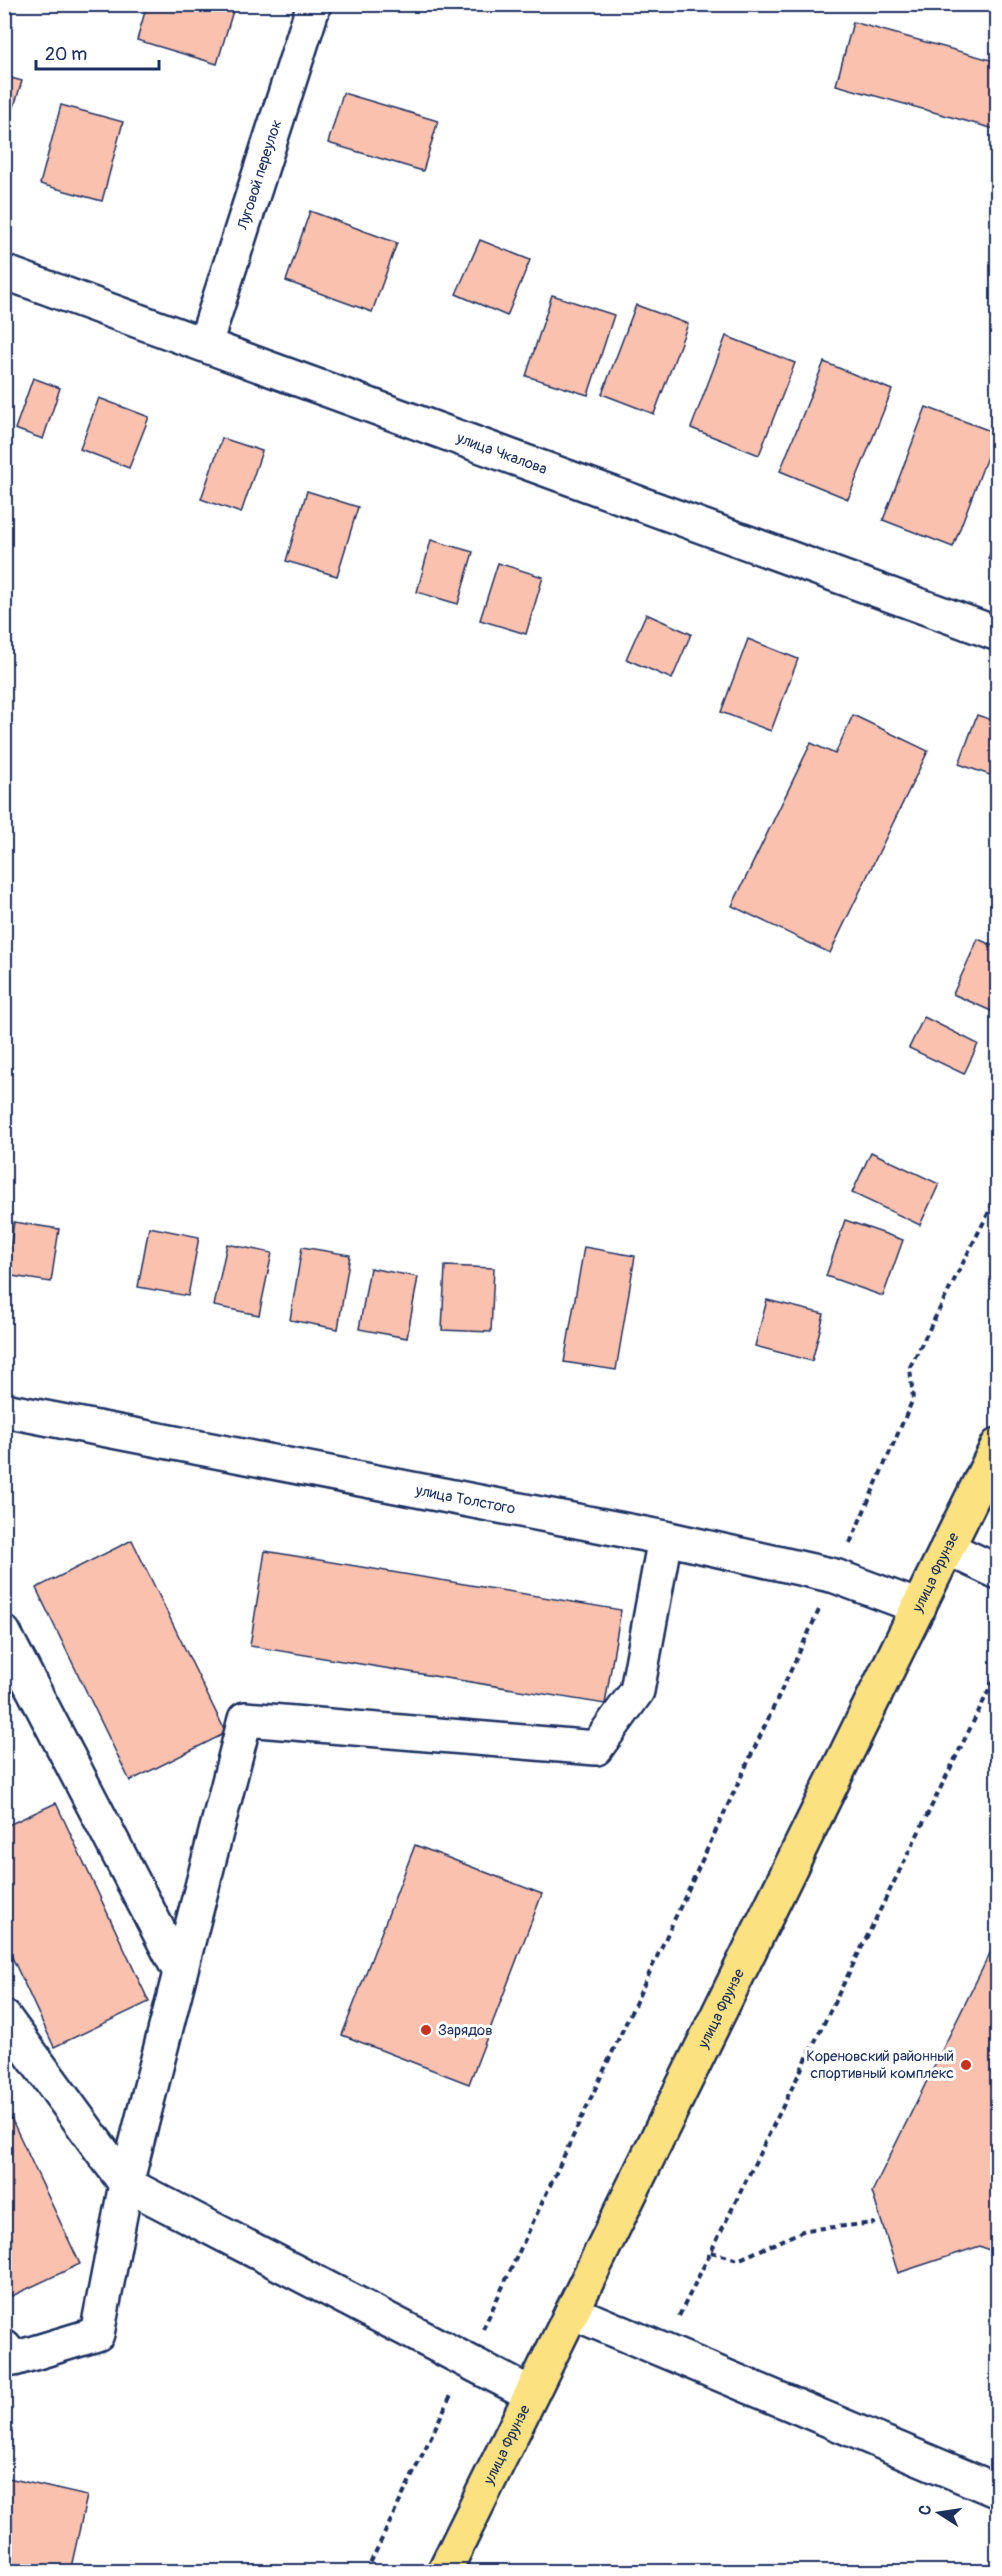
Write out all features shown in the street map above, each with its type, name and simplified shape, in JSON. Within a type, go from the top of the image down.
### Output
[{"type":"main road","name":"улица Фрунзе","points":[[444,2571],[998,1445]]},
{"type":"street","name":"Луговой переулок","points":[[205,344],[314,4]]},
{"type":"street","name":"улица Чкалова","points":[[4,272],[998,634]]},
{"type":"street","name":"улица Толстого","points":[[4,1410],[665,1538],[835,1576],[919,1606]]},
{"type":"street","points":[[4,2347],[14,2359],[97,2334],[126,2184],[245,1719],[596,1748],[638,1691],[665,1538]]},
{"type":"street","points":[[947,1548],[998,1572]]},
{"type":"street","points":[[4,1634],[180,1972]]},
{"type":"street","points":[[4,2017],[126,2184],[531,2394]]},
{"type":"street","points":[[572,2312],[998,2491]]},
{"type":"path","points":[[366,2571],[468,2360],[835,1576],[913,1399],[910,1367],[998,1194]]},
{"type":"path","points":[[662,2350],[998,1672]]},
{"type":"path","points":[[711,2252],[738,2260],[805,2230],[875,2223]]},
{"type":"building","points":[[147,4],[235,4],[217,64],[137,40]]},
{"type":"building","points":[[853,22],[998,62],[998,130],[836,85]]},
{"type":"building","points":[[4,76],[22,81],[4,139]]},
{"type":"building","points":[[343,93],[438,121],[423,171],[328,143]]},
{"type":"building","points":[[61,105],[123,122],[102,201],[40,184]]},
{"type":"building","points":[[310,211],[397,243],[372,312],[286,281]]},
{"type":"building","points":[[480,240],[530,260],[507,316],[456,294]]},
{"type":"building","points":[[552,295],[614,315],[588,395],[526,376]]},
{"type":"building","points":[[636,305],[688,324],[654,414],[602,394]]},
{"type":"building","points":[[726,336],[795,363],[759,455],[691,428]]},
{"type":"building","points":[[824,362],[892,390],[848,499],[780,471]]},
{"type":"building","points":[[33,378],[60,388],[43,439],[15,429]]},
{"type":"building","points":[[99,398],[149,417],[129,468],[80,449]]},
{"type":"building","points":[[926,407],[996,433],[953,547],[883,520]]},
{"type":"building","points":[[222,438],[262,451],[241,513],[201,499]]},
{"type":"building","points":[[307,491],[358,507],[337,576],[286,561]]},
{"type":"building","points":[[998,531],[998,562],[988,559]]},
{"type":"building","points":[[431,540],[473,552],[458,604],[417,592]]},
{"type":"building","points":[[498,563],[543,577],[526,634],[480,620]]},
{"type":"building","points":[[646,614],[691,634],[672,679],[626,659]]},
{"type":"building","points":[[748,639],[798,659],[771,731],[721,712]]},
{"type":"building","points":[[853,715],[928,751],[830,953],[732,906],[811,743],[835,754]]},
{"type":"building","points":[[977,715],[998,722],[998,778],[959,764]]},
{"type":"building","points":[[978,939],[998,948],[998,1014],[953,994]]},
{"type":"building","points":[[924,1017],[978,1044],[964,1074],[909,1048]]},
{"type":"building","points":[[871,1152],[939,1184],[920,1225],[852,1193]]},
{"type":"building","points":[[845,1220],[903,1240],[883,1296],[826,1276]]},
{"type":"building","points":[[14,1222],[59,1229],[51,1282],[6,1275]]},
{"type":"building","points":[[149,1227],[199,1237],[188,1296],[138,1287]]},
{"type":"building","points":[[227,1244],[272,1253],[259,1315],[214,1306]]},
{"type":"building","points":[[302,1247],[350,1255],[338,1329],[290,1320]]},
{"type":"building","points":[[584,1247],[635,1256],[616,1370],[564,1362]]},
{"type":"building","points":[[445,1266],[494,1268],[491,1332],[442,1330]]},
{"type":"building","points":[[370,1268],[418,1277],[407,1338],[359,1329]]},
{"type":"building","points":[[767,1300],[824,1314],[812,1361],[755,1346]]},
{"type":"building","points":[[132,1540],[226,1733],[130,1781],[36,1588]]},
{"type":"building","points":[[265,1551],[621,1610],[605,1704],[250,1646]]},
{"type":"building","points":[[56,1803],[149,2002],[54,2047],[4,1940],[4,1827]]},
{"type":"building","points":[[415,1845],[542,1894],[469,2084],[342,2035]]},
{"type":"building","name":"Кореновский районный спортивный комплекс","points":[[998,1937],[998,2254],[980,2246],[898,2273],[872,2192]]},
{"type":"building","points":[[4,2103],[80,2264],[12,2296],[4,2281]]},
{"type":"building","points":[[4,2477],[87,2496],[70,2572],[4,2572]]},
{"type":"place","name":"Зарядов","points":[[426,2030]]},
{"type":"place","name":"Кореновский районный спортивный комплекс","points":[[966,2065]]}]
